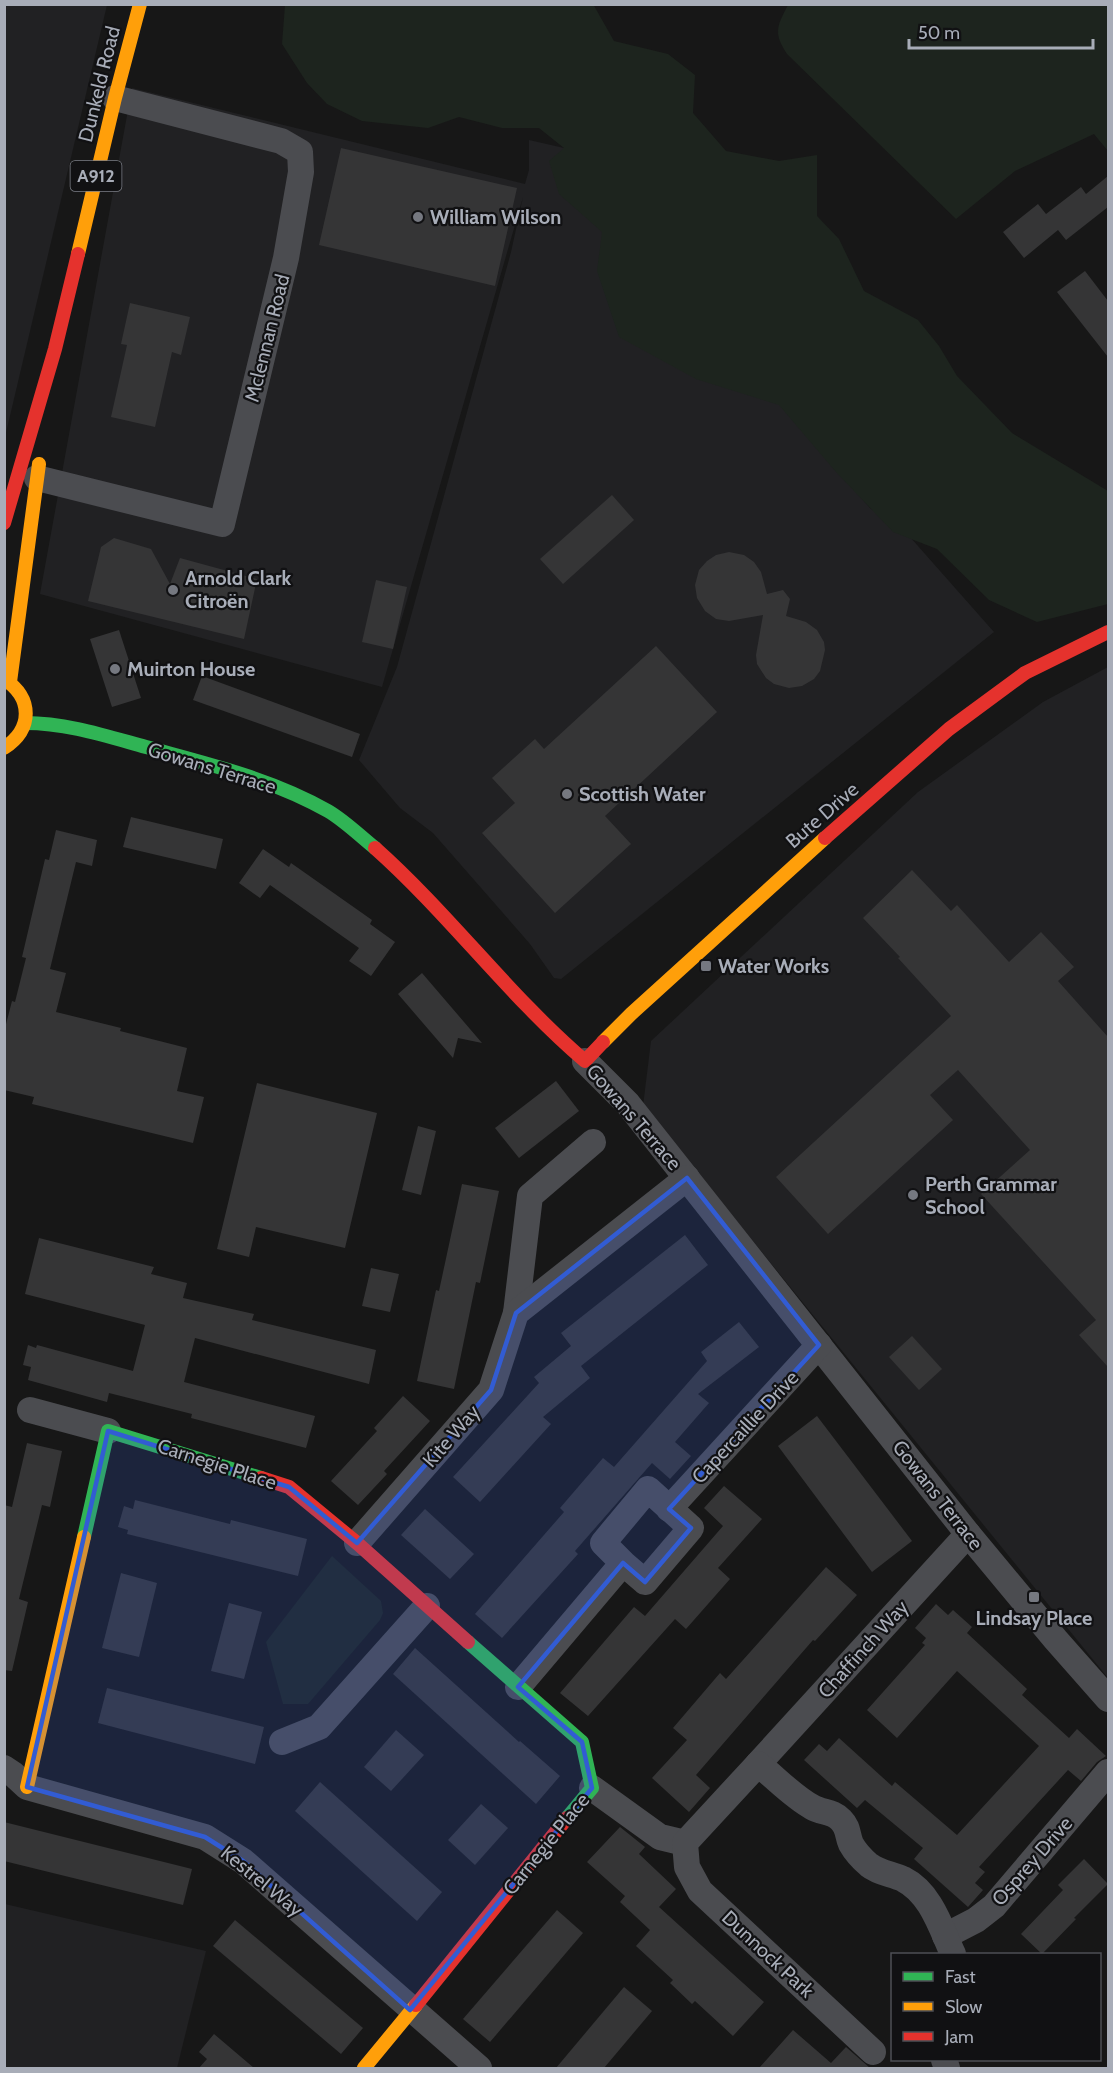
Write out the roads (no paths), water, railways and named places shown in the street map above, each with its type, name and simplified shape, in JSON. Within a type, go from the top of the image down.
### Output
[{"type":"street","name":"Dunkeld Road","points":[[4,523],[55,349],[140,4]]},
{"type":"street","name":"Mclennan Road","points":[[39,458],[222,524],[286,258],[301,172],[300,152],[280,141],[115,98]]},
{"type":"street","name":"Dunkeld Road","points":[[7,680],[55,349]]},
{"type":"street","name":"Bute Drive","points":[[585,1061],[631,1014],[726,927],[949,729],[1025,673],[1108,632]]},
{"type":"street","name":"A912","points":[[7,680],[19,690],[25,702],[27,714],[25,723]]},
{"type":"street","name":"Gowans Terrace","points":[[25,723],[48,723],[91,732],[236,771],[292,793],[330,812],[412,881],[556,1036],[628,1104],[968,1534],[1108,1699]]},
{"type":"street","points":[[4,748],[19,737],[25,723]]},
{"type":"street","name":"Kite Way","points":[[357,1543],[491,1390],[516,1313],[530,1196],[593,1142]]},
{"type":"street","points":[[516,1313],[687,1178]]},
{"type":"street","name":"Capercaillie Drive","points":[[669,1509],[819,1345]]},
{"type":"street","name":"Carnegie Place","points":[[30,1410],[155,1444],[289,1487],[357,1543],[582,1742],[592,1788],[364,2068]]},
{"type":"street","points":[[27,1787],[108,1431]]},
{"type":"street","points":[[648,1489],[692,1528],[645,1582],[623,1563],[603,1543],[648,1489]]},
{"type":"street","name":"Chaffinch Way","points":[[758,1764],[968,1534]]},
{"type":"street","points":[[518,1687],[623,1563]]},
{"type":"street","points":[[282,1742],[319,1727],[427,1606]]},
{"type":"street","points":[[592,1788],[660,1837],[685,1843],[758,1764],[815,1809],[828,1811],[839,1818],[848,1828],[850,1842],[858,1855],[874,1869],[904,1880],[921,1893],[932,1908],[949,1946]]},
{"type":"street","name":"Kestrel Way","points":[[4,1768],[27,1787],[205,1837],[243,1861],[478,2068]]},
{"type":"street","name":"Osprey Drive","points":[[949,1946],[994,1906],[1108,1772]]},
{"type":"street","name":"Dunnock Park","points":[[685,1843],[687,1867],[700,1891],[873,2052]]},
{"type":"place","name":"William Wilson","points":[[418,217]]},
{"type":"place","name":"Arnold Clark Citroën","points":[[173,590]]},
{"type":"place","name":"Muirton House","points":[[115,669]]},
{"type":"place","name":"Scottish Water","points":[[567,794]]},
{"type":"place","name":"Water Works","points":[[706,966]]},
{"type":"place","name":"Perth Grammar School","points":[[913,1195]]},
{"type":"place","name":"Lindsay Place","points":[[1034,1597]]}]
